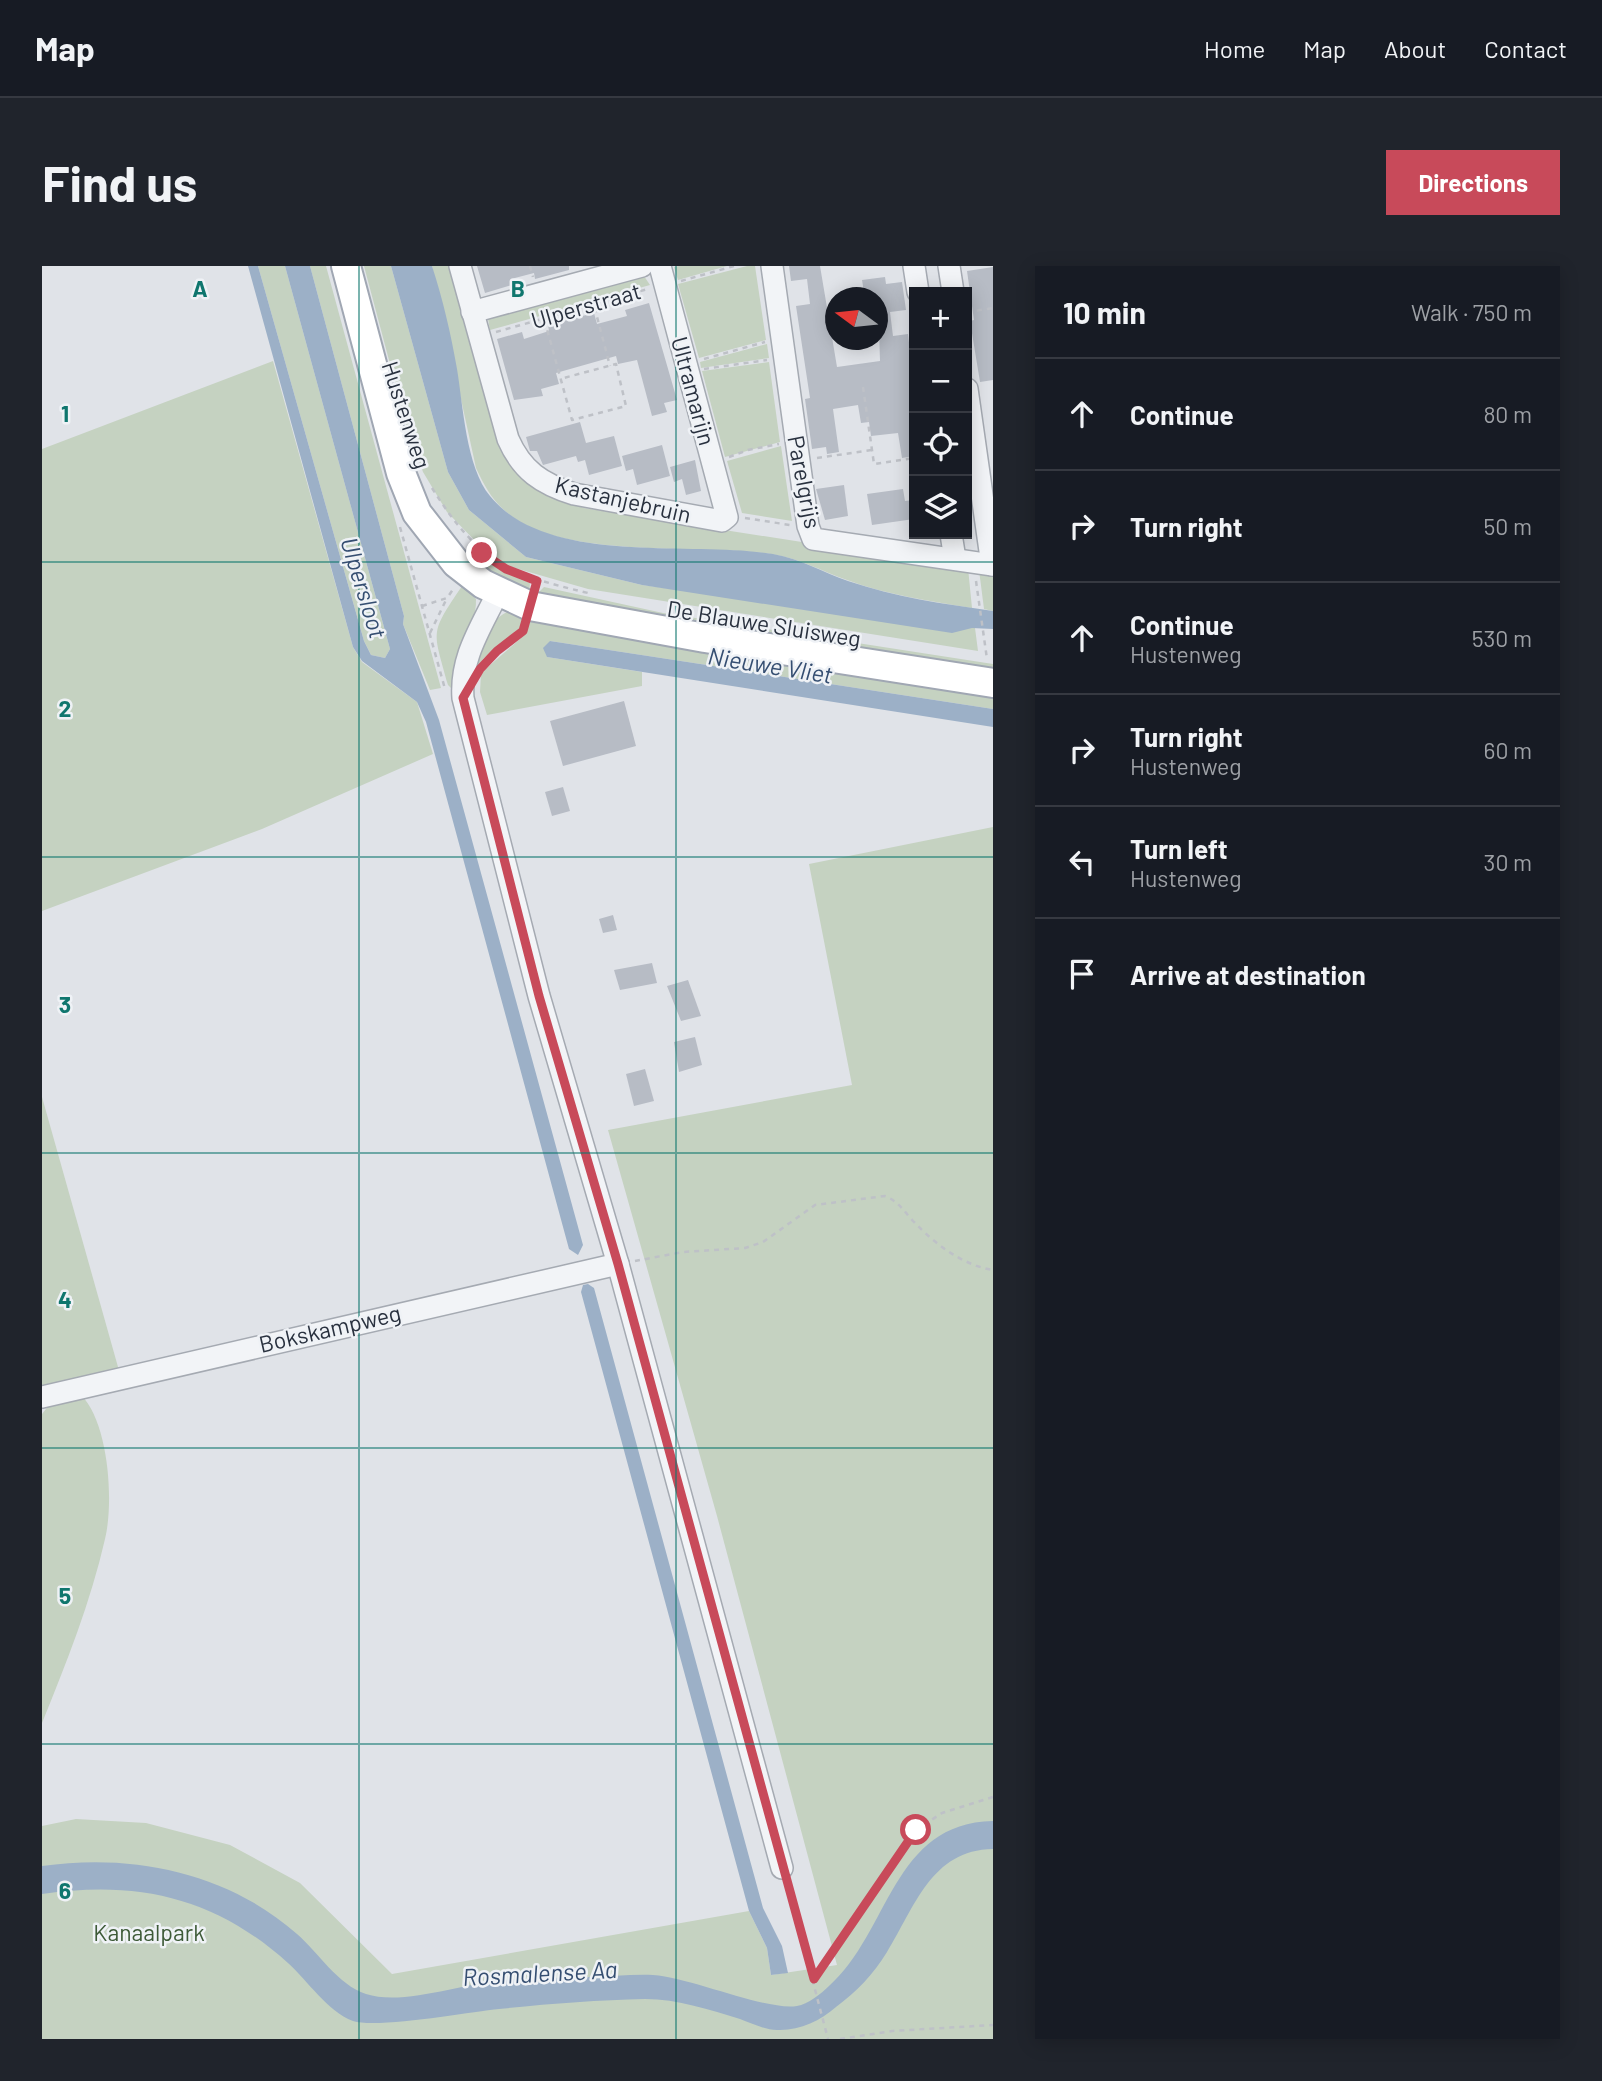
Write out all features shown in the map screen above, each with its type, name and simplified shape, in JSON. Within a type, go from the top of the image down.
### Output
[{"type":"main road","name":"Hustenweg","points":[[346,266],[401,472],[417,513],[456,563],[498,592]]},
{"type":"main road","name":"De Blauwe Sluisweg","points":[[498,592],[534,594],[705,638],[990,671]]},
{"type":"street","name":"Kastanjebruin","points":[[460,266],[508,439],[515,456],[528,472],[550,487],[574,494],[722,522],[727,517]]},
{"type":"street","name":"Ulperstraat","points":[[472,312],[642,266]]},
{"type":"street","name":"Parelgrijs","points":[[772,266],[796,450],[808,526],[814,539],[978,563]]},
{"type":"street","points":[[915,266],[917,287]]},
{"type":"street","points":[[949,266],[952,287]]},
{"type":"street","name":"Ultramarijn","points":[[662,275],[692,366],[712,463],[727,517]]},
{"type":"street","points":[[969,413],[978,563]]},
{"type":"street","points":[[956,539],[978,563]]},
{"type":"street","points":[[498,592],[468,652],[461,675],[463,698],[539,996],[618,1264],[782,1868]]},
{"type":"street","name":"Bokskampweg","points":[[42,1396],[618,1264]]},
{"type":"path","name":"Ulperstraat","points":[[479,336],[593,304],[662,275],[734,266]]},
{"type":"path","points":[[587,281],[610,366]]},
{"type":"path","points":[[538,295],[560,379],[572,420],[626,406],[616,364],[560,379]]},
{"type":"path","points":[[972,311],[993,308]]},
{"type":"path","points":[[692,366],[768,341]]},
{"type":"path","points":[[692,366],[783,358]]},
{"type":"path","points":[[863,387],[874,464],[909,459]]},
{"type":"path","points":[[712,463],[748,450],[872,450]]},
{"type":"path","name":"Hustenweg","points":[[428,481],[482,553],[506,569],[534,594]]},
{"type":"path","points":[[727,517],[808,526]]},
{"type":"path","points":[[480,669],[497,651],[523,631],[534,594],[598,596]]},
{"type":"path","points":[[978,597],[990,671]]},
{"type":"path","points":[[429,635],[447,598]]},
{"type":"path","points":[[422,606],[444,688],[463,698]]},
{"type":"path","points":[[974,657],[990,671]]},
{"type":"path","points":[[990,671],[993,660]]},
{"type":"path","points":[[618,1264],[683,1252],[745,1248],[763,1242],[815,1205],[885,1196],[895,1200],[940,1246],[977,1268],[993,1270]]},
{"type":"path","points":[[814,1979],[916,1830],[942,1813],[993,1797]]},
{"type":"path","points":[[782,1868],[828,2039]]},
{"type":"path","points":[[840,2039],[892,2032],[993,2025]]},
{"type":"green space","points":[[258,266],[285,266],[390,649],[385,658],[371,655],[364,641]]},
{"type":"green space","points":[[310,266],[326,266],[441,688],[430,690],[403,624],[404,616]]},
{"type":"green space","points":[[364,266],[391,266],[448,472],[469,510],[526,557],[642,585],[975,628],[978,651],[588,589],[508,566],[484,550],[447,512],[423,472],[406,424]]},
{"type":"green space","points":[[432,266],[451,266],[492,406],[554,497],[584,508],[968,568],[972,608],[878,590],[781,556],[742,551],[598,544],[534,529],[510,515],[490,494],[476,468]]},
{"type":"green space","points":[[679,266],[727,266],[678,280],[674,267]]},
{"type":"green space","points":[[755,266],[766,340],[699,358],[678,284]]},
{"type":"green space","points":[[644,276],[650,285],[490,330],[488,319],[494,315]]},
{"type":"green space","points":[[767,344],[769,358],[701,368],[700,362]]},
{"type":"green space","points":[[273,361],[353,647],[362,662],[417,702],[433,754],[262,829],[42,911],[42,449]]},
{"type":"green space","points":[[769,362],[780,442],[725,457],[702,371]]},
{"type":"green space","points":[[781,446],[792,521],[742,513],[727,461]]},
{"type":"green space","points":[[486,562],[530,583],[529,594],[477,566]]},
{"type":"green space","points":[[979,570],[993,573],[993,611],[984,609]]},
{"type":"green space","points":[[462,586],[476,599],[475,611],[455,666],[452,689],[448,685],[439,653],[437,633],[444,614]]},
{"type":"green space","points":[[544,587],[663,613],[993,664],[993,674],[536,595]]},
{"type":"green space","points":[[507,612],[524,617],[520,629],[483,659],[468,683],[480,643],[492,624]]},
{"type":"green space","points":[[529,619],[993,692],[993,709],[550,641],[547,657],[642,672],[642,686],[487,715],[480,692],[481,673],[521,638]]},
{"type":"green space","name":"Kanaalpark","points":[[993,827],[993,2039],[42,2039],[42,1826],[76,1819],[146,1823],[230,1845],[300,1883],[392,1974],[749,1911],[767,1948],[771,1975],[837,1965],[717,1516],[608,1130],[852,1085],[809,864]]},
{"type":"green space","points":[[42,1097],[120,1374],[42,1389]]},
{"type":"green space","points":[[81,1395],[98,1424],[103,1443],[109,1485],[108,1523],[85,1609],[42,1723],[42,1414],[50,1404]]},
{"type":"water","points":[[248,266],[258,266],[364,641],[371,655],[385,658],[390,649],[285,266],[310,266],[404,616],[403,624],[439,720],[583,1245],[578,1255],[569,1249],[426,722],[417,702],[362,661],[353,647]]},
{"type":"water","points":[[391,266],[432,266],[449,330],[467,435],[476,469],[490,496],[515,518],[547,533],[583,542],[740,550],[783,556],[848,581],[884,591],[993,611],[993,629],[972,628],[952,633],[642,585],[526,557],[469,510],[448,472]]},
{"type":"water","points":[[550,641],[993,709],[993,727],[547,657],[543,648]]},
{"type":"water","points":[[588,1284],[594,1288],[763,1908],[782,1946],[788,1973],[771,1975],[767,1948],[749,1911],[581,1292],[583,1285]]},
{"type":"water","points":[[993,1821],[993,1849],[972,1852],[954,1859],[940,1870],[916,1900],[882,1960],[858,1989],[816,2021],[785,2030],[768,2029],[717,2012],[657,1999],[535,2005],[402,2022],[353,2021],[326,2003],[288,1963],[260,1941],[232,1922],[203,1908],[142,1892],[77,1890],[42,1894],[42,1866],[110,1862],[177,1872],[240,1895],[270,1913],[305,1941],[346,1983],[366,1994],[381,1997],[414,1996],[501,1980],[653,1975],[767,2004],[797,2006],[822,1992],[849,1963],[896,1884],[913,1860],[933,1840],[959,1826]]},
{"type":"building","points":[[477,266],[569,266],[569,270],[535,279],[534,273],[511,279],[512,285],[485,293]]},
{"type":"building","points":[[789,266],[820,266],[825,296],[825,350],[834,350],[837,367],[880,361],[880,350],[888,350],[888,287],[863,287],[862,280],[885,277],[886,284],[902,282],[906,310],[890,312],[893,336],[908,334],[909,457],[902,458],[898,433],[871,436],[869,422],[861,423],[858,405],[833,409],[839,452],[827,454],[826,447],[812,449],[805,399],[810,398],[796,306],[810,304],[807,279],[791,281]]},
{"type":"building","points":[[993,267],[993,380],[980,382],[972,333],[972,287],[969,287],[967,271]]},
{"type":"building","points":[[649,303],[677,400],[664,403],[667,412],[652,416],[637,360],[618,364],[616,356],[556,373],[559,384],[541,389],[543,396],[514,400],[497,339],[522,332],[524,339],[549,331],[548,325],[594,313],[597,324],[627,316],[625,310]]},
{"type":"building","points":[[580,422],[586,443],[614,436],[622,466],[589,475],[585,460],[578,462],[576,456],[543,465],[537,451],[530,451],[526,437]]},
{"type":"building","points":[[662,445],[670,476],[637,485],[633,469],[626,471],[622,456]]},
{"type":"building","points":[[695,460],[701,491],[686,495],[682,479],[674,482],[670,467]]},
{"type":"building","points":[[844,485],[848,516],[825,520],[816,489]]},
{"type":"building","points":[[903,489],[905,501],[909,501],[909,520],[872,525],[867,494]]},
{"type":"building","points":[[624,701],[636,746],[563,766],[550,721]]},
{"type":"building","points":[[563,787],[570,811],[552,816],[545,792]]},
{"type":"building","points":[[613,915],[617,930],[603,933],[599,919]]},
{"type":"building","points":[[652,963],[657,983],[620,990],[614,970]]},
{"type":"building","points":[[688,980],[701,1016],[681,1021],[667,986]]},
{"type":"building","points":[[695,1037],[702,1065],[679,1072],[674,1042]]},
{"type":"building","points":[[645,1069],[654,1101],[634,1106],[626,1074]]},
{"type":"route","points":[[482,553],[506,569],[537,581],[523,631],[497,651],[480,669],[470,691],[463,698],[539,996],[618,1264],[814,1979],[847,1934],[892,1861],[916,1830]]},
{"type":"water label","name":"Ulpersloot","points":[[363,588]]},
{"type":"water label","name":"Nieuwe Vliet","points":[[770,666]]},
{"type":"water label","name":"Rosmalense Aa","points":[[540,1974]]}]
